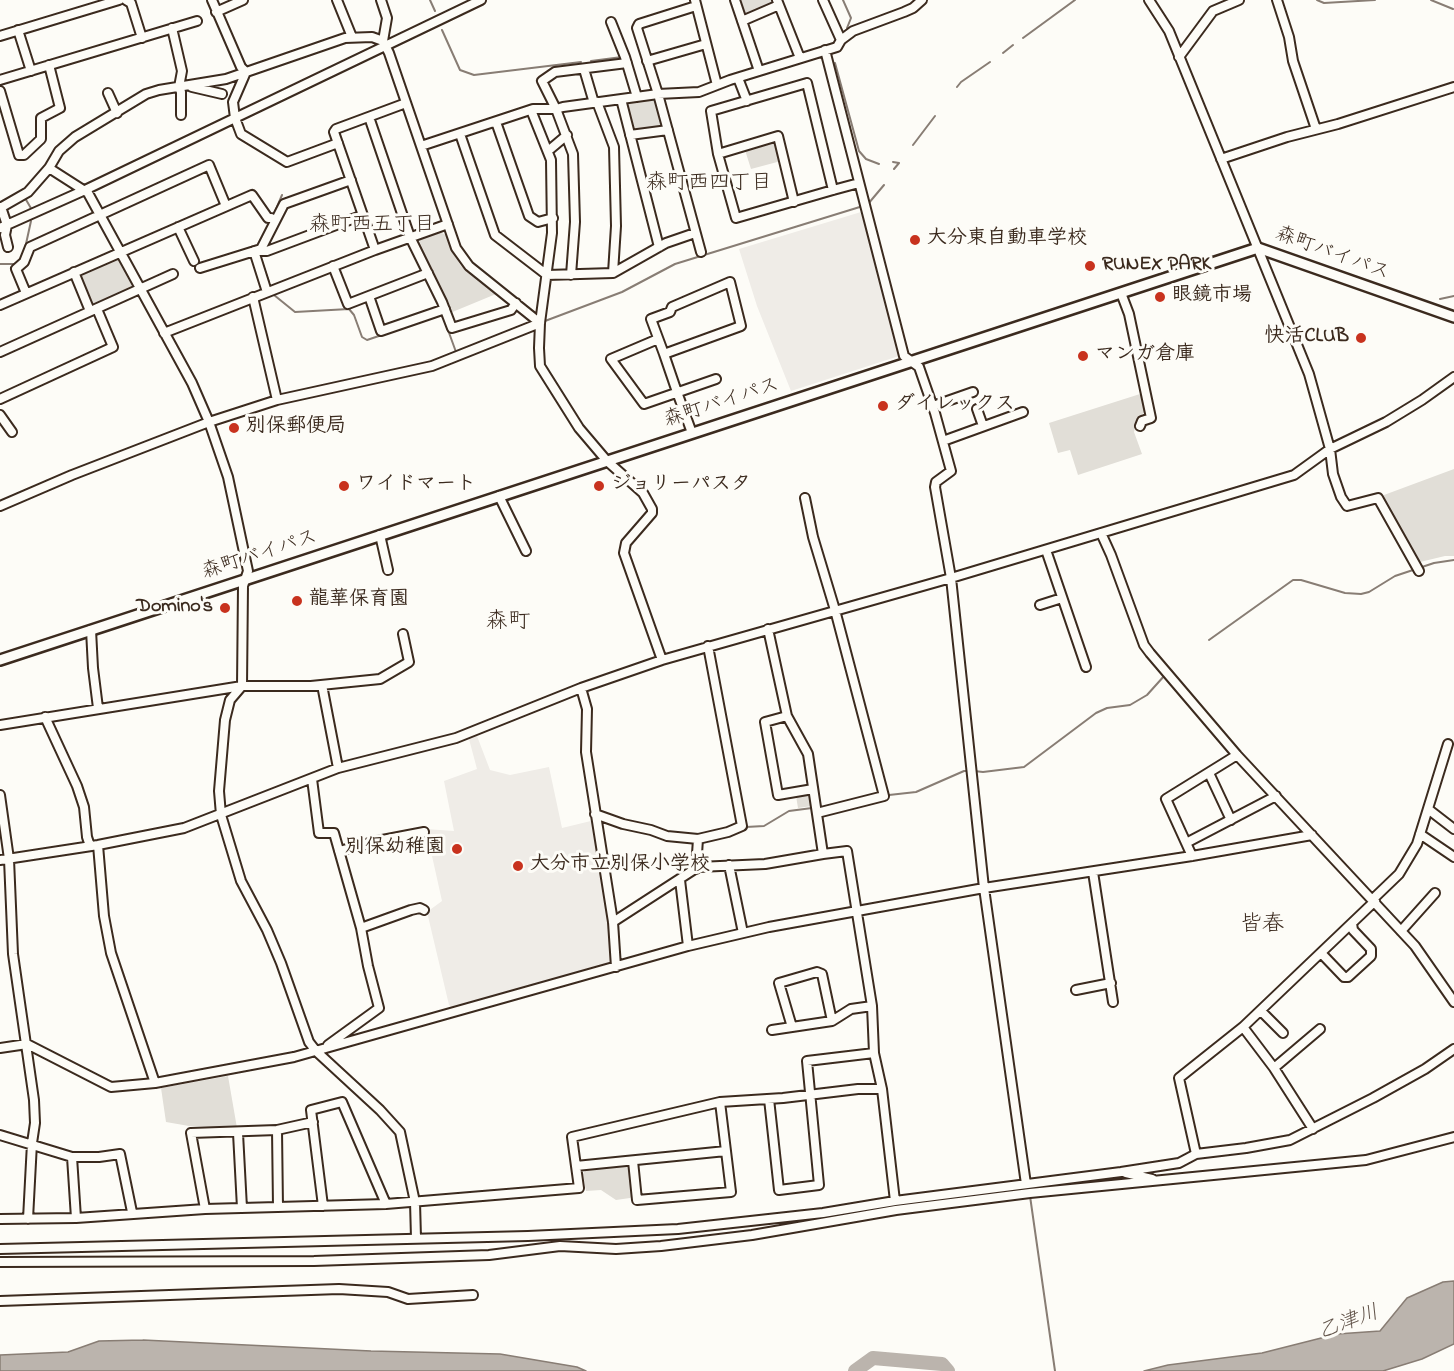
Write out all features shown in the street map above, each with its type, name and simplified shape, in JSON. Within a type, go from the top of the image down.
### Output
[{"type":"main road","name":"森町バイパス","points":[[0,660],[246,575],[380,535],[1258,248],[1454,317]]},
{"type":"street","points":[[0,36],[119,0]]},
{"type":"street","points":[[126,0],[131,3],[142,38]]},
{"type":"street","points":[[212,0],[241,68],[246,72]]},
{"type":"street","points":[[216,12],[234,2],[243,0]]},
{"type":"street","points":[[337,0],[352,37]]},
{"type":"street","points":[[381,0],[387,18],[384,44]]},
{"type":"street","points":[[3,226],[85,190],[235,118],[464,4],[481,0]]},
{"type":"street","points":[[735,0],[759,71]]},
{"type":"street","points":[[823,0],[841,40]]},
{"type":"street","points":[[421,146],[531,110],[556,109],[658,94],[699,92],[837,47],[841,40],[854,31],[913,8],[922,0]]},
{"type":"street","points":[[1149,0],[1168,31],[1309,374],[1330,449],[1333,474],[1347,506],[1378,498],[1418,569]]},
{"type":"street","points":[[1277,0],[1289,37],[1293,62],[1316,129]]},
{"type":"street","points":[[1179,57],[1214,11],[1233,1]]},
{"type":"street","points":[[701,252],[658,94],[636,28],[639,24],[695,3],[717,85]]},
{"type":"street","points":[[742,21],[778,3],[800,58]]},
{"type":"street","points":[[0,80],[197,21]]},
{"type":"street","points":[[611,22],[637,97]]},
{"type":"street","points":[[172,28],[182,71],[178,87],[181,92],[182,115]]},
{"type":"street","points":[[18,30],[31,71]]},
{"type":"street","points":[[8,247],[1,208],[23,196],[75,136],[146,94],[226,79],[340,39],[376,38],[384,44],[389,53],[456,248],[466,263],[540,323]]},
{"type":"street","points":[[647,61],[706,44]]},
{"type":"street","points":[[825,50],[904,356],[919,367],[933,406],[951,471],[936,482],[935,487],[951,578],[984,888],[1026,1184]]},
{"type":"street","points":[[571,274],[575,233],[573,154],[556,109],[542,81],[555,72],[627,63]]},
{"type":"street","points":[[0,91],[19,155],[24,155],[41,139],[41,118],[60,108],[49,66]]},
{"type":"street","points":[[584,69],[614,147],[616,226],[613,273]]},
{"type":"street","points":[[246,72],[233,102],[235,118],[241,134],[286,162],[338,143]]},
{"type":"street","points":[[738,78],[747,101]]},
{"type":"street","points":[[833,190],[807,83],[711,111],[718,154],[736,218],[859,183]]},
{"type":"street","points":[[191,86],[198,90],[222,94]]},
{"type":"street","points":[[1221,159],[1454,87]]},
{"type":"street","points":[[108,93],[117,113]]},
{"type":"street","points":[[621,99],[659,247]]},
{"type":"street","points":[[375,250],[334,132],[336,129],[406,103]]},
{"type":"street","points":[[531,110],[551,160],[553,218],[540,323],[538,348],[540,366],[579,428],[607,461],[643,493],[652,509],[652,513],[626,543],[624,553],[662,660]]},
{"type":"street","points":[[369,117],[410,237],[452,328],[511,310],[516,303]]},
{"type":"street","points":[[496,122],[529,216],[538,222],[553,218]]},
{"type":"street","points":[[630,135],[668,130]]},
{"type":"street","points":[[460,134],[495,235],[547,275],[613,273],[659,247],[695,233]]},
{"type":"street","points":[[548,151],[567,135]]},
{"type":"street","points":[[718,154],[778,136],[794,202]]},
{"type":"street","points":[[27,293],[16,269],[24,261],[30,247],[209,165],[226,206]]},
{"type":"street","points":[[49,168],[85,190],[192,383],[228,477],[246,575],[243,586],[242,686],[230,700],[225,720],[219,791],[221,815],[241,881],[267,930],[309,1042],[400,1132],[415,1202],[416,1238]]},
{"type":"street","points":[[200,268],[261,249],[284,204],[351,180]]},
{"type":"street","points":[[0,305],[252,195],[268,218],[271,218]]},
{"type":"street","points":[[254,251],[267,251],[363,215]]},
{"type":"street","points":[[164,333],[333,266],[448,224]]},
{"type":"street","points":[[177,227],[194,261]]},
{"type":"street","points":[[254,251],[267,292]]},
{"type":"street","points":[[333,266],[348,304],[428,273]]},
{"type":"street","points":[[0,399],[113,347],[74,272]]},
{"type":"street","points":[[0,352],[173,274]]},
{"type":"street","points":[[663,354],[741,326],[730,282],[672,307],[670,312],[651,319],[663,354],[692,433]]},
{"type":"street","points":[[1121,293],[1129,314],[1151,418],[1142,421],[1140,426]]},
{"type":"street","points":[[369,296],[381,331],[445,309]]},
{"type":"street","points":[[253,297],[277,400]]},
{"type":"street","points":[[0,506],[72,475],[209,423],[277,400],[387,374],[432,366],[540,323]]},
{"type":"street","points":[[658,339],[611,359],[644,404],[716,379]]},
{"type":"street","points":[[4,859],[94,846],[184,828],[338,768],[456,738],[581,688],[662,660],[951,578],[1294,475],[1330,449],[1386,422],[1454,377]]},
{"type":"street","points":[[933,406],[973,392]]},
{"type":"street","points":[[977,409],[983,426]]},
{"type":"street","points":[[943,441],[1023,412]]},
{"type":"street","points":[[0,415],[12,432]]},
{"type":"street","points":[[499,496],[526,551]]},
{"type":"street","points":[[805,498],[813,537],[835,610],[884,796],[817,813]]},
{"type":"street","points":[[1101,533],[1144,645],[1237,754],[1415,946],[1453,999]]},
{"type":"street","points":[[380,535],[388,570]]},
{"type":"street","points":[[1046,550],[1086,667]]},
{"type":"street","points":[[1040,605],[1062,598]]},
{"type":"street","points":[[768,629],[787,716],[808,753],[823,854]]},
{"type":"street","points":[[91,630],[98,708]]},
{"type":"street","points":[[0,725],[242,686],[322,685],[380,679],[409,662],[403,634]]},
{"type":"street","points":[[595,814],[667,836],[698,839],[742,826],[708,646]]},
{"type":"street","points":[[322,685],[338,768]]},
{"type":"street","points":[[581,688],[588,709],[586,752],[614,922],[616,967]]},
{"type":"street","points":[[787,716],[765,722],[778,795],[813,789]]},
{"type":"street","points":[[45,717],[84,807],[87,837],[94,846],[111,953],[155,1083]]},
{"type":"street","points":[[1196,1154],[1179,1078],[1244,1027],[1352,923],[1394,879],[1417,844],[1448,744]]},
{"type":"street","points":[[1192,856],[1166,799],[1237,754]]},
{"type":"street","points":[[1209,772],[1231,820]]},
{"type":"street","points":[[312,779],[319,833],[334,833],[361,928],[379,1008],[325,1048]]},
{"type":"street","points":[[0,795],[13,954],[34,1100],[35,1123],[28,1219]]},
{"type":"street","points":[[1186,843],[1276,796]]},
{"type":"street","points":[[1428,809],[1454,829]]},
{"type":"street","points":[[339,851],[424,832]]},
{"type":"street","points":[[1420,834],[1453,855]]},
{"type":"street","points":[[0,1048],[27,1044],[111,1087],[155,1083],[282,1060],[688,946],[743,933],[984,888],[1312,835]]},
{"type":"street","points":[[696,869],[698,839]]},
{"type":"street","points":[[614,922],[698,867],[765,864],[847,851],[872,1006],[874,1053],[882,1089],[895,1201]]},
{"type":"street","points":[[729,865],[743,933]]},
{"type":"street","points":[[1093,872],[1113,1002]]},
{"type":"street","points":[[680,880],[688,946]]},
{"type":"street","points":[[1401,931],[1435,893]]},
{"type":"street","points":[[361,928],[411,910],[424,910]]},
{"type":"street","points":[[1321,953],[1344,977],[1348,977],[1371,956],[1371,949],[1353,930],[1352,923]]},
{"type":"street","points":[[792,1027],[779,983],[817,972],[822,974],[832,1021]]},
{"type":"street","points":[[1077,990],[1111,983]]},
{"type":"street","points":[[772,1030],[832,1021],[851,1009],[872,1006]]},
{"type":"street","points":[[1261,1011],[1283,1033]]},
{"type":"street","points":[[1244,1027],[1274,1068],[1313,1129]]},
{"type":"street","points":[[1274,1068],[1320,1029]]},
{"type":"street","points":[[0,1249],[528,1236],[678,1229],[823,1213],[895,1201],[1179,1163],[1196,1154],[1290,1140],[1425,1069],[1454,1049]]},
{"type":"street","points":[[769,1099],[779,1190],[819,1185],[807,1061],[874,1053]]},
{"type":"street","points":[[0,1219],[76,1218],[132,1212],[205,1209],[386,1204],[579,1188],[572,1137],[720,1102],[858,1089],[882,1089]]},
{"type":"street","points":[[323,1206],[311,1110],[342,1102],[386,1204]]},
{"type":"street","points":[[633,1161],[637,1200],[731,1192],[720,1102]]},
{"type":"street","points":[[205,1209],[191,1133],[277,1130],[313,1122]]},
{"type":"street","points":[[277,1130],[278,1207]]},
{"type":"street","points":[[238,1133],[242,1208]]},
{"type":"street","points":[[0,1135],[72,1156],[99,1157],[120,1154],[132,1212]]},
{"type":"street","points":[[0,1262],[314,1261],[489,1255],[560,1246],[616,1249],[661,1246],[741,1236],[896,1210],[1030,1193],[1366,1160],[1454,1137]]},
{"type":"street","points":[[576,1166],[726,1152]]},
{"type":"street","points":[[72,1156],[76,1218]]},
{"type":"street","points":[[1121,1172],[1159,1181]]},
{"type":"street","points":[[0,1301],[339,1289],[388,1292],[408,1299],[473,1295]]},
{"type":"shaded area","points":[[739,0],[773,1],[772,5],[746,16]]},
{"type":"shaded area","points":[[656,99],[663,126],[661,129],[637,132],[633,130],[628,102]]},
{"type":"shaded area","points":[[772,142],[777,145],[781,161],[751,169],[745,150]]},
{"type":"shaded area","points":[[861,212],[899,356],[791,391],[757,306],[739,249]]},
{"type":"shaded area","points":[[440,232],[446,235],[452,252],[461,266],[496,294],[450,313],[418,246],[420,240]]},
{"type":"shaded area","points":[[116,257],[133,288],[94,306],[90,304],[79,274]]},
{"type":"shaded area","points":[[1140,394],[1146,410],[1137,420],[1134,432],[1142,454],[1078,475],[1070,450],[1058,453],[1049,423]]},
{"type":"shaded area","points":[[1454,469],[1454,556],[1420,562],[1384,499],[1384,495]]},
{"type":"shaded area","name":"大分市立別保小学校","points":[[477,736],[490,770],[510,775],[549,767],[562,828],[595,820],[612,929],[614,961],[611,965],[453,1009],[449,1005],[427,912],[442,901],[426,829],[454,831],[444,781],[477,769],[469,739]]},
{"type":"shaded area","points":[[807,794],[810,796],[812,806],[798,808],[796,796]]},
{"type":"shaded area","points":[[228,1076],[237,1128],[189,1126],[166,1122],[161,1088]]},
{"type":"shaded area","points":[[626,1165],[630,1169],[633,1195],[630,1198],[616,1200],[601,1190],[586,1191],[583,1174],[586,1169]]},
{"type":"shaded area","points":[[1454,1281],[1454,1344],[1422,1359],[1383,1371],[1144,1371],[1168,1365],[1262,1353],[1337,1334],[1380,1331],[1407,1298],[1443,1282]]},
{"type":"shaded area","points":[[143,1340],[371,1351],[500,1354],[577,1367],[586,1371],[0,1371],[0,1355],[68,1352],[99,1341]]},
{"type":"waterway","points":[[430,0],[435,11]]},
{"type":"waterway","points":[[843,0],[851,18],[847,28]]},
{"type":"waterway","points":[[1023,38],[1075,0]]},
{"type":"waterway","points":[[1317,0],[1324,3],[1375,0]]},
{"type":"waterway","points":[[1431,0],[1453,9]]},
{"type":"waterway","points":[[442,30],[460,70],[474,75],[581,62]]},
{"type":"waterway","points":[[1003,53],[1013,45]]},
{"type":"waterway","points":[[591,61],[622,57]]},
{"type":"waterway","points":[[957,87],[990,62]]},
{"type":"waterway","points":[[835,63],[859,151],[866,159],[879,164]]},
{"type":"waterway","points":[[913,145],[935,116]]},
{"type":"waterway","points":[[893,162],[899,163]]},
{"type":"waterway","points":[[894,169],[899,163]]},
{"type":"waterway","points":[[868,204],[884,185]]},
{"type":"waterway","points":[[269,226],[282,195]]},
{"type":"waterway","points":[[25,198],[32,210]]},
{"type":"waterway","points":[[545,321],[622,292],[675,264],[863,206]]},
{"type":"waterway","points":[[24,253],[31,221]]},
{"type":"waterway","points":[[0,264],[15,264],[22,258]]},
{"type":"waterway","points":[[262,262],[269,282]]},
{"type":"waterway","points":[[274,295],[295,312],[349,309],[354,315],[362,337],[367,340],[441,315],[456,352]]},
{"type":"waterway","points":[[1440,299],[1454,296]]},
{"type":"waterway","points":[[1209,640],[1293,580],[1301,580],[1345,593],[1361,594],[1369,592],[1395,576],[1434,563],[1454,560]]},
{"type":"waterway","points":[[974,771],[1024,767],[1096,713],[1107,708],[1130,705],[1147,695],[1165,675]]},
{"type":"waterway","points":[[889,795],[916,792],[964,771],[969,771]]},
{"type":"waterway","points":[[746,827],[764,826],[789,811],[812,808]]},
{"type":"waterway","points":[[1030,1196],[1055,1371]]},
{"type":"waterway","name":"乙津川","points":[[855,1371],[873,1358],[942,1364],[948,1371]]},
{"type":"place","name":"大分東自動車学校","points":[[915,240]]},
{"type":"place","name":"RUNEX PARK","points":[[1090,266]]},
{"type":"place","name":"眼鏡市場","points":[[1160,297]]},
{"type":"place","name":"快活CLUB","points":[[1361,338]]},
{"type":"place","name":"マンガ倉庫","points":[[1083,356]]},
{"type":"place","name":"ダイレックス","points":[[883,406]]},
{"type":"place","name":"別保郵便局","points":[[234,428]]},
{"type":"place","name":"ワイドマート","points":[[344,486]]},
{"type":"place","name":"ジョリーパスタ","points":[[599,486]]},
{"type":"place","name":"龍華保育園","points":[[297,601]]},
{"type":"place","name":"Domino's","points":[[225,608]]},
{"type":"place","name":"別保幼稚園","points":[[457,849]]},
{"type":"place","name":"大分市立別保小学校","points":[[518,866]]},
{"type":"district","name":"森町西四丁目","points":[[709,185]]},
{"type":"district","name":"森町西五丁目","points":[[372,227]]},
{"type":"district","name":"森町","points":[[508,623]]},
{"type":"district","name":"皆春","points":[[1262,926]]}]
